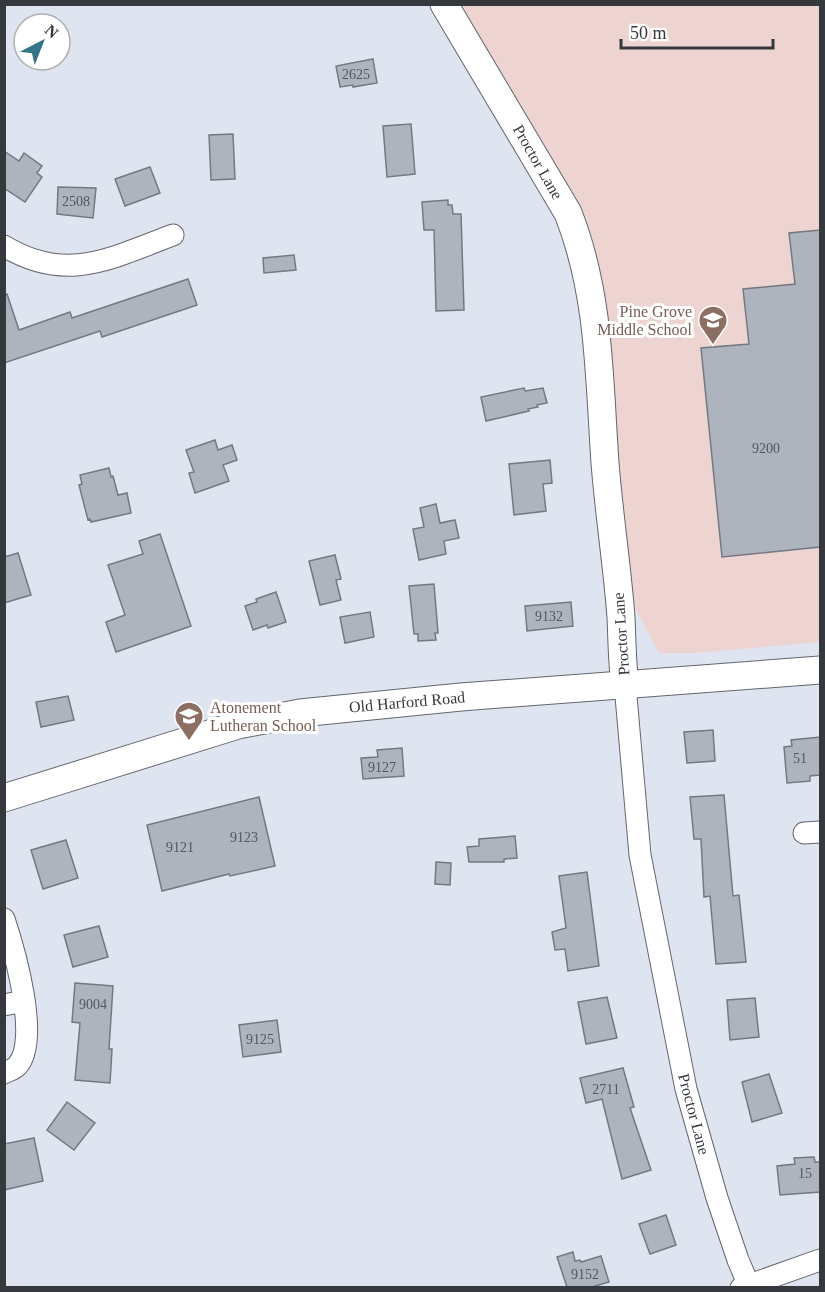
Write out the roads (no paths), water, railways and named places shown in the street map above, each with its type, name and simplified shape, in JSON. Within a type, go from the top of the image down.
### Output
[{"type":"street","name":"Proctor Lane","points":[[444,4],[568,213],[581,249],[596,326],[605,465],[621,618],[640,855],[686,1089],[717,1198],[747,1287]]},
{"type":"street","points":[[4,246],[21,256],[45,263],[67,266],[88,265],[173,235]]},
{"type":"street","name":"Old Harford Road","points":[[4,798],[175,744],[238,726],[300,713],[461,697],[820,670]]},
{"type":"street","points":[[4,919],[18,964],[14,1003],[26,1033],[23,1053],[17,1066],[4,1073]]},
{"type":"street","points":[[747,1287],[820,1260]]},
{"type":"place","name":"Pine Grove Middle School","points":[[713,346]]},
{"type":"place","name":"Atonement Lutheran School","points":[[189,742]]}]
